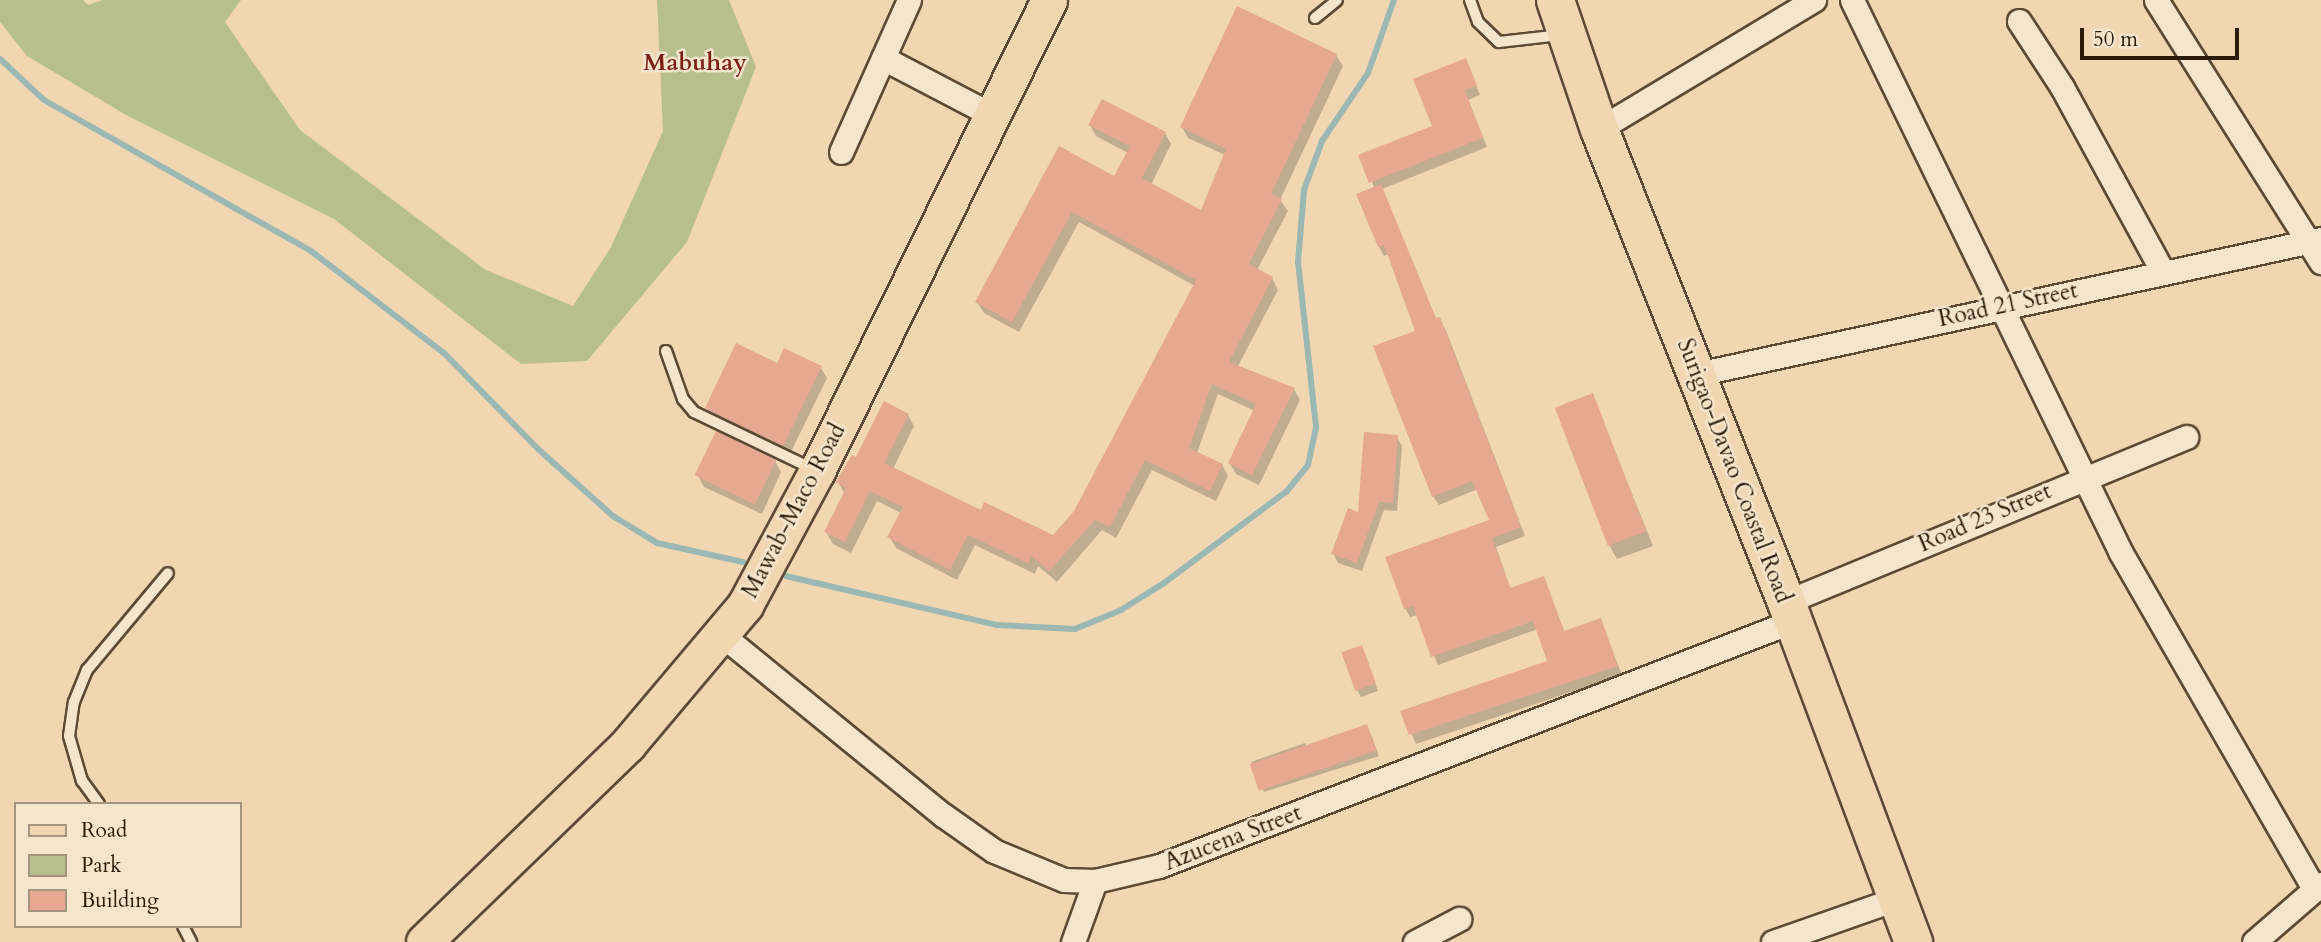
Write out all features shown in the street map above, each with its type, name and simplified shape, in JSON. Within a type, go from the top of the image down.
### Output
[{"type":"highway","name":"Surigao-Davao Coastal Road","points":[[1561,17],[1599,130],[1789,612],[1913,942]]},
{"type":"main road","name":"Mawab-Maco Road","points":[[424,942],[628,744],[722,635],[763,575],[1049,0]]},
{"type":"street","points":[[841,152],[909,0]]},
{"type":"street","points":[[1599,130],[1814,0]]},
{"type":"street","points":[[1852,0],[2120,553],[2318,886],[2254,942]]},
{"type":"street","points":[[2156,0],[2315,240],[2321,262]]},
{"type":"street","points":[[2019,21],[2062,87],[2163,272]]},
{"type":"street","points":[[883,58],[992,115]]},
{"type":"street","name":"Road 21 Street","points":[[1696,374],[2001,305],[2315,240]]},
{"type":"street","name":"Road 23 Street","points":[[1789,612],[2081,477],[2186,437]]},
{"type":"street","name":"Azucena Street","points":[[722,635],[943,816],[994,851],[1064,880],[1095,881],[1159,866],[1789,612]]},
{"type":"street","points":[[1083,937],[1095,881]]},
{"type":"street","points":[[1773,942],[1896,899]]},
{"type":"street","points":[[1415,942],[1459,919]]},
{"type":"lane","points":[[1315,18],[1337,0]]},
{"type":"lane","points":[[1470,0],[1478,22],[1499,42],[1561,17]]},
{"type":"lane","points":[[666,351],[682,399],[694,412],[817,471]]},
{"type":"lane","points":[[98,802],[82,781],[69,736],[74,702],[87,670],[168,573]]},
{"type":"green space","points":[[0,0],[83,0],[88,5],[103,0],[241,0],[225,22],[300,130],[486,270],[573,306],[611,247],[663,131],[657,0],[729,0],[756,67],[687,242],[587,361],[521,364],[334,219],[126,115],[27,56],[0,22]]},
{"type":"building","points":[[1237,6],[1337,54],[1271,194],[1282,199],[1249,264],[1273,277],[1229,362],[1295,388],[1252,475],[1228,463],[1256,404],[1212,384],[1189,448],[1223,464],[1210,491],[1145,460],[1110,527],[1095,520],[1049,571],[1032,556],[1028,563],[968,535],[950,570],[887,537],[903,507],[870,491],[845,542],[824,532],[846,488],[836,482],[852,455],[856,457],[884,401],[909,414],[884,463],[981,510],[984,502],[1053,535],[1074,511],[1196,280],[1072,212],[1012,322],[975,302],[1059,146],[1114,176],[1130,146],[1088,125],[1102,99],[1166,132],[1142,178],[1201,210],[1226,149],[1180,127]]},
{"type":"building","points":[[1466,58],[1477,86],[1465,90],[1483,138],[1369,183],[1358,155],[1432,126],[1413,79]]},
{"type":"building","points":[[1381,184],[1436,318],[1440,317],[1521,527],[1492,538],[1510,588],[1544,576],[1564,631],[1601,618],[1618,666],[1409,735],[1400,711],[1547,661],[1533,621],[1431,657],[1413,606],[1404,609],[1385,557],[1489,520],[1472,481],[1432,497],[1373,346],[1415,331],[1384,245],[1378,247],[1356,194]]},
{"type":"building","points":[[736,343],[777,363],[784,348],[822,366],[783,446],[705,408]]},
{"type":"building","points":[[1593,393],[1646,531],[1608,546],[1555,408]]},
{"type":"building","points":[[716,431],[776,460],[755,504],[695,475]]},
{"type":"building","points":[[1364,432],[1398,435],[1393,503],[1379,502],[1357,563],[1331,554],[1348,508],[1358,512]]},
{"type":"building","points":[[1362,645],[1376,684],[1355,691],[1341,653]]},
{"type":"building","points":[[1367,724],[1376,750],[1259,791],[1250,764]]},
{"type":"waterway","points":[[786,576],[997,625],[1075,629],[1121,610],[1164,583],[1287,491],[1308,465],[1316,427],[1298,262],[1304,190],[1322,141],[1368,73],[1394,0]]},
{"type":"waterway","points":[[0,59],[44,100],[311,251],[444,353],[538,449],[613,516],[657,543],[743,562]]},
{"type":"district","name":"Mabuhay","points":[[695,63]]}]
